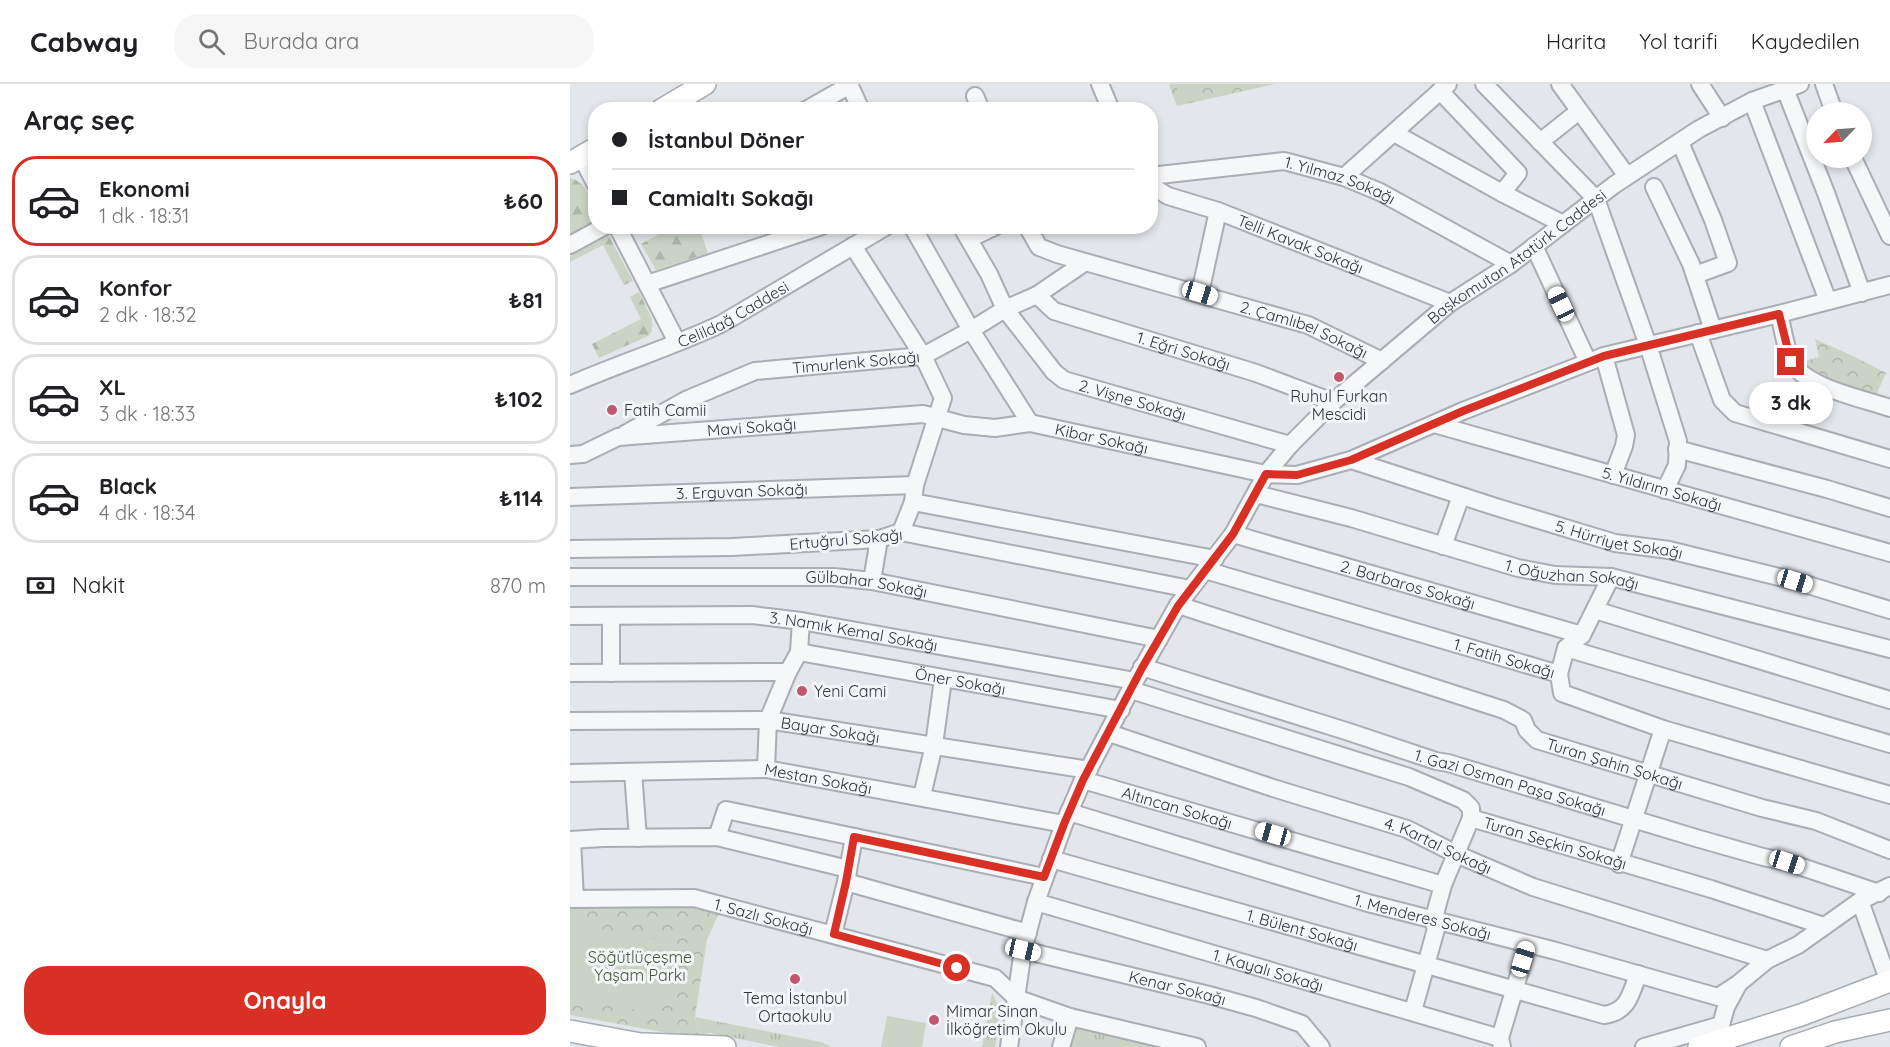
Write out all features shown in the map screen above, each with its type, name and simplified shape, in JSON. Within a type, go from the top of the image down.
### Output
[{"type":"main road","points":[[675,102],[705,84]]},
{"type":"main road","points":[[1885,976],[1868,999],[1870,1008],[1879,1017],[1890,1020]]},
{"type":"main road","points":[[1699,1047],[1801,1015],[1885,976]]},
{"type":"main road","points":[[1791,1047],[1835,1032],[1890,1020]]},
{"type":"main road","points":[[570,1031],[649,1046],[725,1047]]},
{"type":"street","points":[[819,102],[849,84],[857,102]]},
{"type":"street","points":[[1100,84],[1108,102]]},
{"type":"street","points":[[1484,84],[1596,199],[1648,345],[1678,441],[1677,465],[1665,490]]},
{"type":"street","points":[[1560,84],[1627,177]]},
{"type":"street","points":[[1700,84],[1722,118]]},
{"type":"street","points":[[1824,84],[1830,102]]},
{"type":"street","points":[[1793,86],[1826,193],[1862,293]]},
{"type":"street","name":"Başkomutan Atatürk Caddesi","points":[[1009,1047],[1023,950],[1044,877],[1066,818],[1136,680],[1178,606],[1233,534],[1266,474],[1290,445],[1333,402],[1450,303],[1511,264],[1596,199],[1699,129],[1752,102],[1765,89],[1793,86]]},
{"type":"street","points":[[1344,177],[1444,87],[1518,172],[1502,193]]},
{"type":"street","points":[[1752,102],[1828,301]]},
{"type":"street","points":[[1540,142],[1579,111]]},
{"type":"street","points":[[1394,133],[1563,224]]},
{"type":"street","points":[[1680,142],[1713,220],[1728,263],[1695,275]]},
{"type":"street","name":"1. Yılmaz Sokağı","points":[[1158,175],[1284,161],[1344,177],[1380,192],[1511,264]]},
{"type":"street","points":[[1858,168],[1890,236]]},
{"type":"street","points":[[1654,187],[1695,275],[1705,332],[1722,400],[1735,413],[1890,459]]},
{"type":"street","name":"Telli Kavak Sokağı","points":[[1158,190],[1168,196],[1218,211],[1450,303]]},
{"type":"street","points":[[1200,293],[1218,211]]},
{"type":"street","points":[[570,245],[590,234]]},
{"type":"street","points":[[621,234],[677,342]]},
{"type":"street","points":[[647,284],[798,234]]},
{"type":"street","name":"Celildağ Caddesi","points":[[570,385],[721,324],[873,234]]},
{"type":"street","points":[[917,234],[971,330],[1030,423]]},
{"type":"street","name":"2. Vişne Sokağı","points":[[966,234],[1005,309],[1054,372],[1064,380],[1290,445]]},
{"type":"street","name":"2. Çamlıbel Sokağı","points":[[1032,234],[1039,246],[1084,262],[1308,325],[1382,361]]},
{"type":"street","points":[[853,246],[923,356],[943,398],[915,485],[913,502],[901,532]]},
{"type":"street","points":[[1534,246],[1596,359],[1626,435],[1613,475]]},
{"type":"street","name":"Timurlenk Sokağı","points":[[618,437],[686,400],[755,371],[923,356],[1005,309],[1037,295],[1084,262]]},
{"type":"street","name":"Kibar Sokağı","points":[[937,418],[964,425],[996,428],[1030,423],[1266,474],[1297,475],[1351,460],[1596,359],[1890,285]]},
{"type":"street","name":"1. Eğri Sokağı","points":[[1037,295],[1054,311],[1256,373],[1333,402]]},
{"type":"street","points":[[1779,314],[1791,362],[1807,378],[1833,390],[1890,408]]},
{"type":"street","name":"Mavi Sokağı","points":[[570,455],[583,454],[618,437],[923,414],[937,418]]},
{"type":"street","name":"5. Yıldırım Sokağı","points":[[1434,424],[1890,553]]},
{"type":"street","points":[[1677,449],[1890,508]]},
{"type":"street","name":"5. Hürriyet Sokağı","points":[[1351,460],[1616,543],[1669,550],[1795,581],[1890,610]]},
{"type":"street","name":"3. Erguvan Sokağı","points":[[570,497],[915,485]]},
{"type":"street","name":"1. Oğuzhan Sokağı","points":[[1256,494],[1351,518],[1518,568],[1555,575],[1611,577],[1890,649]]},
{"type":"street","points":[[1443,546],[1461,496]]},
{"type":"street","name":"1. Fatih Sokağı","points":[[913,502],[1210,564],[1559,674],[1562,693],[1663,729],[1890,795]]},
{"type":"street","name":"Ertuğrul Sokağı","points":[[570,549],[732,547],[879,539],[901,532],[1190,589]]},
{"type":"street","name":"2. Barbaros Sokağı","points":[[1233,534],[1581,634]]},
{"type":"street","points":[[872,581],[879,539]]},
{"type":"street","name":"Gülbahar Sokağı","points":[[570,577],[834,577],[872,581],[1160,639]]},
{"type":"street","points":[[1559,674],[1566,648],[1581,634],[1611,577]]},
{"type":"street","name":"Turan Şahin Sokağı","points":[[1178,606],[1504,710],[1523,720],[1527,730],[1537,740],[1762,808],[1815,821],[1890,850]]},
{"type":"street","points":[[1595,610],[1890,700]]},
{"type":"street","name":"3. Namık Kemal Sokağı","points":[[570,616],[752,615],[801,621],[1136,680]]},
{"type":"street","points":[[611,617],[611,673]]},
{"type":"street","points":[[766,769],[768,720],[799,652],[801,621]]},
{"type":"street","points":[[1566,648],[1890,744]]},
{"type":"street","name":"Öner Sokağı","points":[[799,652],[1121,710]]},
{"type":"street","points":[[570,673],[788,672]]},
{"type":"street","points":[[922,796],[934,745],[943,679]]},
{"type":"street","name":"Turan Seçkin Sokağı","points":[[1136,680],[1409,777],[1463,800],[1471,808],[1471,818],[1619,864],[1711,889],[1824,926]]},
{"type":"street","name":"1. Gazi Osman Paşa Sokağı","points":[[1136,680],[1448,763],[1763,857],[1884,889]]},
{"type":"street","name":"Bayar Sokağı","points":[[570,721],[768,720],[934,745],[1086,775]]},
{"type":"street","points":[[1619,864],[1663,729]]},
{"type":"street","name":"4. Kartal Sokağı","points":[[1109,733],[1273,788],[1407,829],[1456,854],[1533,887],[1767,960]]},
{"type":"street","name":"Mestan Sokağı","points":[[570,773],[766,769],[1066,818]]},
{"type":"street","points":[[633,772],[638,838]]},
{"type":"street","name":"Altıncan Sokağı","points":[[1086,775],[1443,885]]},
{"type":"street","points":[[717,837],[726,810],[1044,877]]},
{"type":"street","name":"1. Menderes Sokağı","points":[[1066,818],[1433,921],[1528,944],[1718,997],[1767,960],[1798,945],[1860,901],[1884,889]]},
{"type":"street","points":[[1413,1011],[1436,929],[1433,921],[1443,885],[1471,818]]},
{"type":"street","points":[[573,899],[571,840],[717,837],[1028,933]]},
{"type":"street","points":[[834,934],[854,837]]},
{"type":"street","name":"1. Bülent Sokağı","points":[[1051,859],[1604,1015],[1614,1013],[1629,1002],[1638,974]]},
{"type":"street","name":"1. Sazlı Sokağı","points":[[573,899],[694,898],[995,978],[1016,998]]},
{"type":"street","points":[[1860,901],[1885,976]]},
{"type":"street","name":"1. Kayalı Sokağı","points":[[1036,902],[1413,1011],[1501,1043]]},
{"type":"street","points":[[1501,1043],[1528,944]]},
{"type":"street","name":"Kenar Sokağı","points":[[1023,950],[1256,1008],[1302,1024],[1321,1047]]},
{"type":"street","points":[[1644,1047],[1721,1025],[1726,1007],[1738,984]]},
{"type":"street","points":[[1016,998],[1070,1017],[1197,1047]]},
{"type":"street","points":[[1061,1047],[1070,1017]]},
{"type":"green space","points":[[1176,84],[1201,84],[1203,92],[1179,97]]},
{"type":"green space","points":[[1275,84],[1177,106],[1169,85]]},
{"type":"green space","points":[[570,178],[582,185],[588,193],[588,234],[608,234],[633,281],[624,285],[603,245],[570,262]]},
{"type":"green space","points":[[659,234],[701,234],[708,253],[656,270],[641,244]]},
{"type":"green space","points":[[639,292],[652,319],[652,331],[648,336],[599,358],[592,344],[641,319],[630,297]]},
{"type":"green space","points":[[1815,339],[1886,373],[1876,395],[1826,379],[1801,362],[1819,357]]},
{"type":"green space","name":"Söğütlüçeşme Yaşam Parkı","points":[[693,904],[720,911],[707,940],[695,1017],[699,1035],[689,1037],[570,1015],[570,905]]},
{"type":"green space","points":[[570,923],[670,942],[657,1014],[570,997]]},
{"type":"green space","points":[[992,993],[999,1013],[995,1047],[982,1047]]},
{"type":"green space","points":[[887,1016],[926,1023],[922,1047],[881,1047]]},
{"type":"green space","points":[[695,1017],[821,1042],[832,1047],[779,1047],[710,1033],[699,1035]]},
{"type":"green space","points":[[1077,1023],[1160,1047],[1070,1047]]},
{"type":"place","name":"Ruhul Furkan Mescidi","points":[[1339,377]]},
{"type":"place","name":"Fatih Camii","points":[[612,410]]},
{"type":"place","name":"Yeni Cami","points":[[802,691]]},
{"type":"place","name":"Tema İstanbul Ortaokulu","points":[[795,979]]},
{"type":"place","name":"Mimar Sinan İlköğretim Okulu","points":[[934,1020]]},
{"type":"route","points":[[957,968],[834,934],[854,837],[1044,877],[1083,780],[1142,668],[1178,606],[1233,534],[1266,474],[1297,475],[1351,460],[1463,411],[1604,356],[1779,314],[1791,362]]}]
